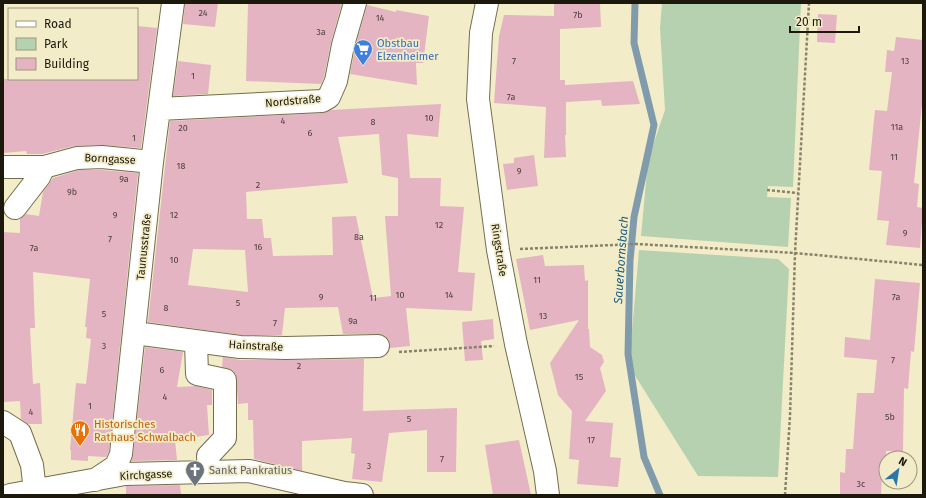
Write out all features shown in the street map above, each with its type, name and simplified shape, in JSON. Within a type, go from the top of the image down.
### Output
[{"type":"street","name":"Taunusstraße","points":[[94,488],[116,466],[121,454],[152,162],[173,3]]},
{"type":"street","name":"Nordstraße","points":[[159,109],[322,101],[329,97],[336,81],[343,44],[355,3]]},
{"type":"street","name":"Ringstraße","points":[[487,3],[481,33],[478,99],[498,250],[516,344],[545,471],[548,495]]},
{"type":"street","name":"Borngasse","points":[[3,168],[44,166],[77,158],[102,157],[152,162]]},
{"type":"street","points":[[16,208],[39,177],[44,166]]},
{"type":"street","name":"Hainstraße","points":[[135,333],[240,347],[286,348],[378,346]]},
{"type":"street","points":[[196,342],[196,374],[225,380],[225,438],[208,456],[209,472]]},
{"type":"street","points":[[3,422],[20,434],[32,465],[35,491]]},
{"type":"street","name":"Kirchgasse","points":[[10,495],[35,491],[94,488],[125,474],[249,471],[344,494],[362,495]]},
{"type":"path","points":[[785,495],[790,416],[795,253],[809,3]]},
{"type":"path","points":[[767,190],[798,193]]},
{"type":"path","points":[[498,250],[637,244],[795,253],[923,265]]},
{"type":"path","points":[[378,346],[395,352],[516,344]]},
{"type":"green space","points":[[662,3],[801,3],[793,187],[768,186],[767,197],[791,198],[788,247],[641,236],[648,160],[665,110],[660,28]]},
{"type":"green space","points":[[639,250],[778,259],[789,269],[778,477],[698,476],[629,366]]},
{"type":"building","points":[[185,3],[218,3],[215,27],[183,24]]},
{"type":"building","points":[[248,3],[342,3],[321,84],[246,81]]},
{"type":"building","points":[[554,3],[600,3],[601,27],[560,29],[560,80],[565,80],[565,85],[633,81],[640,104],[602,106],[601,100],[566,102],[566,157],[544,158],[546,107],[494,103],[499,36],[504,15],[554,16]]},
{"type":"building","points":[[367,5],[396,12],[396,10],[429,16],[423,63],[416,63],[417,85],[350,74],[355,48]]},
{"type":"building","points":[[818,14],[837,15],[835,43],[817,42]]},
{"type":"building","points":[[138,26],[157,28],[141,148],[102,145],[74,146],[42,154],[27,154],[26,151],[3,153],[3,79],[138,80]]},
{"type":"building","points":[[896,37],[923,40],[923,104],[914,183],[919,184],[917,207],[923,208],[920,248],[886,245],[889,221],[877,220],[882,171],[869,170],[875,110],[887,111],[892,72],[885,72],[887,50],[894,51]]},
{"type":"building","points":[[178,61],[211,65],[208,94],[173,96]]},
{"type":"building","points":[[441,104],[438,137],[407,134],[410,178],[441,178],[440,206],[464,207],[458,272],[475,273],[472,311],[406,308],[410,346],[390,348],[389,340],[384,335],[343,334],[338,307],[285,308],[282,335],[241,335],[148,322],[170,121],[323,113],[331,110]],"holes":[[[379,134],[382,175],[398,178],[398,216],[385,216],[391,296],[373,298],[356,216],[332,217],[333,255],[273,256],[271,238],[264,238],[262,219],[247,219],[246,192],[348,183],[338,137]],[[193,249],[245,250],[248,292],[188,285]]]},
{"type":"building","points":[[534,155],[538,186],[507,190],[503,164],[514,163],[514,158]]},
{"type":"building","points":[[79,170],[138,173],[109,451],[106,457],[88,456],[88,461],[71,460],[70,450],[76,383],[86,384],[91,339],[86,338],[87,327],[85,327],[90,279],[33,272],[35,328],[30,328],[33,384],[40,383],[42,424],[28,424],[21,419],[20,401],[3,402],[3,232],[20,233],[20,219],[26,214],[39,216],[43,192],[53,178]]},
{"type":"building","points":[[543,255],[545,266],[584,265],[585,281],[588,280],[588,329],[590,347],[602,355],[604,362],[600,368],[606,391],[585,421],[613,423],[610,457],[621,458],[618,487],[577,484],[579,460],[569,459],[572,411],[558,395],[550,363],[579,320],[530,330],[516,259]]},
{"type":"building","points":[[875,279],[920,283],[914,352],[911,351],[908,389],[904,388],[903,450],[878,450],[878,490],[881,490],[881,495],[840,495],[840,472],[845,473],[846,449],[853,449],[857,393],[874,393],[877,360],[844,357],[845,337],[870,340]]},
{"type":"building","points":[[493,319],[494,339],[481,341],[483,360],[465,361],[462,322]]},
{"type":"building","points":[[145,347],[183,352],[177,387],[196,386],[212,390],[212,405],[207,405],[209,435],[175,440],[177,460],[131,461],[133,455]]},
{"type":"building","points":[[223,357],[240,360],[364,359],[363,411],[457,408],[456,472],[427,472],[427,430],[389,433],[382,482],[352,479],[355,454],[351,453],[352,438],[302,441],[302,471],[254,459],[253,420],[248,420],[248,403],[238,404],[236,375],[232,370],[222,367]]},
{"type":"building","points":[[519,440],[531,495],[493,495],[485,445]]},
{"type":"building","points":[[180,485],[181,495],[126,495],[126,486]]},
{"type":"waterway","name":"Sauerbornsbach","points":[[635,3],[634,43],[654,125],[634,217],[630,261],[628,354],[644,457],[660,495]]},
{"type":"place","name":"Obstbau Elzenheimer","points":[[363,66]]},
{"type":"place","name":"Historisches Rathaus Schwalbach","points":[[80,447]]},
{"type":"place","name":"Sankt Pankratius","points":[[195,487]]}]
